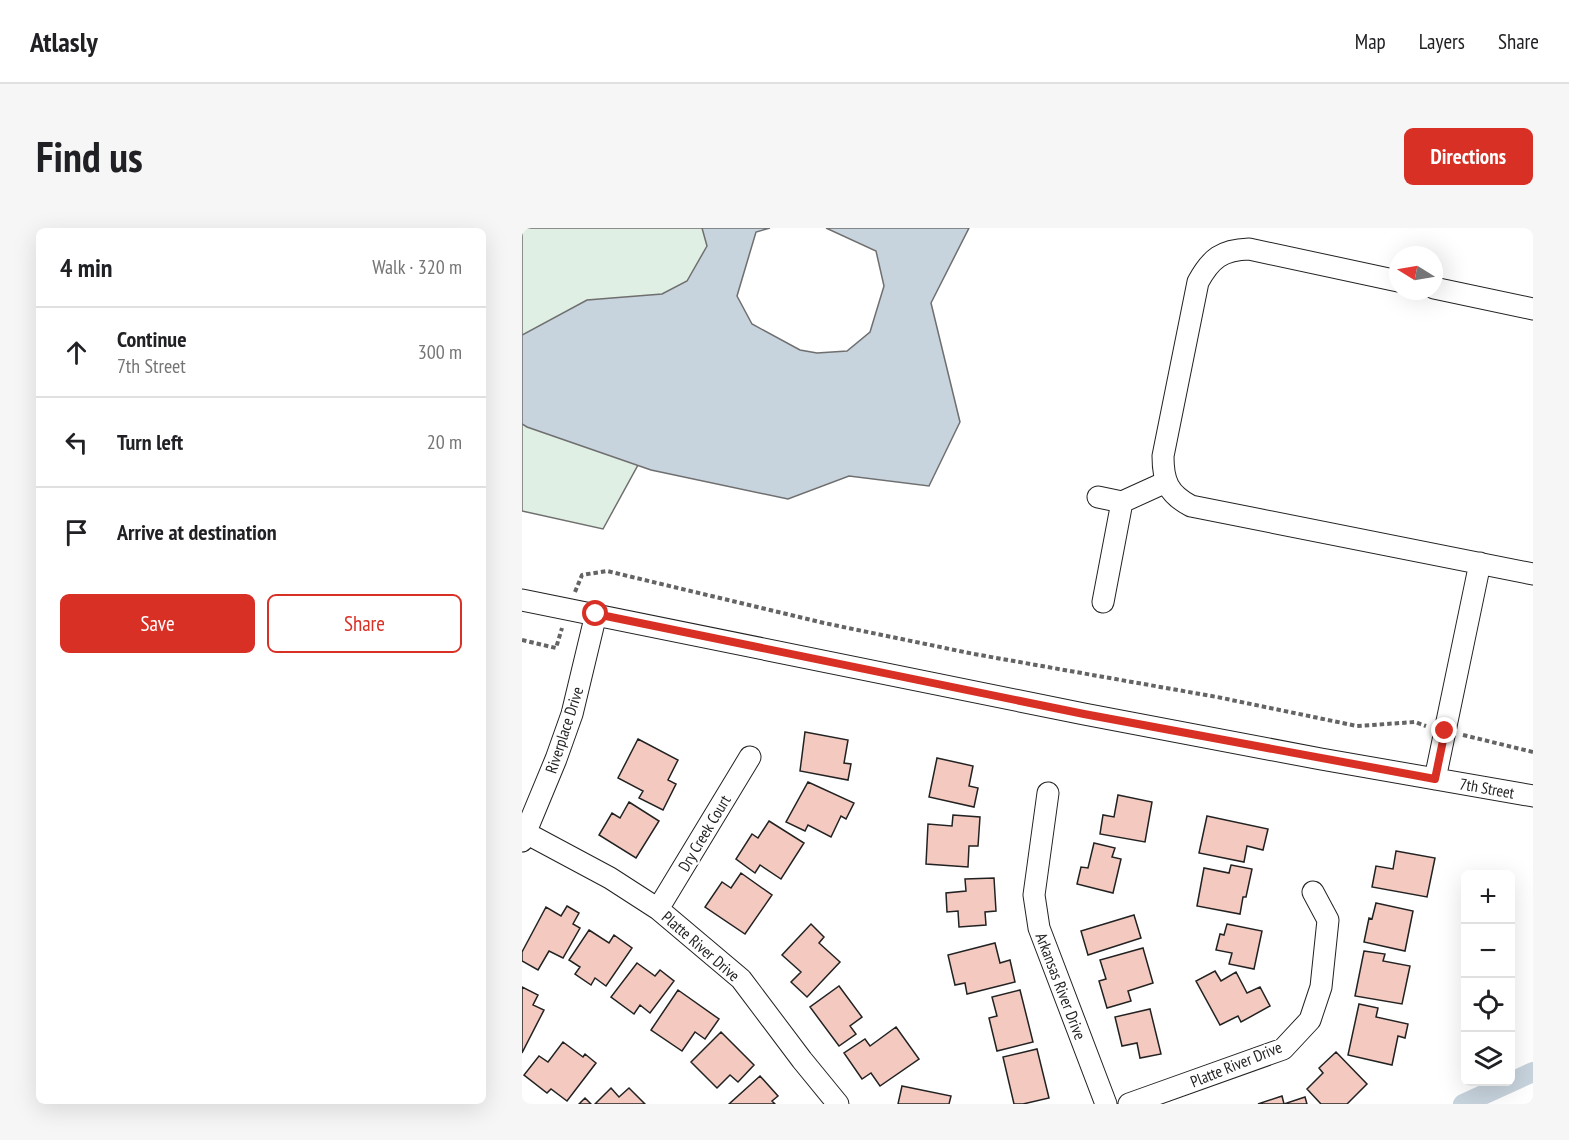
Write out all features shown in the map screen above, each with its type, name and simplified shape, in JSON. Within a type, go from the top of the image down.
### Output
[{"type":"street","points":[[1389,279],[1249,249],[1232,250],[1217,256],[1205,269],[1198,282],[1163,456],[1163,474],[1166,482],[1179,500],[1191,506],[1533,574]]},
{"type":"street","points":[[1443,290],[1533,309]]},
{"type":"street","points":[[1098,497],[1122,502],[1166,482]]},
{"type":"street","points":[[1103,602],[1122,502]]},
{"type":"street","points":[[1435,779],[1479,563]]},
{"type":"street","name":"7th Street","points":[[522,600],[1084,714],[1533,796]]},
{"type":"street","name":"Riverplace Drive","points":[[524,837],[572,714],[596,614]]},
{"type":"street","name":"Dry Creek Court","points":[[658,909],[750,757]]},
{"type":"street","name":"Arkansas River Drive","points":[[1048,793],[1034,895],[1039,928],[1106,1104]]},
{"type":"street","name":"Platte River Drive","points":[[524,837],[610,878],[658,909],[741,979],[838,1104]]},
{"type":"street","name":"Platte River Drive","points":[[1129,1104],[1283,1049],[1310,1020],[1321,987],[1328,920],[1313,892]]},
{"type":"path","points":[[522,640],[556,648],[582,575],[607,572],[824,623],[974,654],[1217,697],[1357,726],[1415,722],[1533,752]]},
{"type":"green space","points":[[522,228],[719,228],[684,381],[603,529],[522,511]]},
{"type":"shaded area","points":[[702,228],[770,228],[756,232],[737,296],[752,324],[800,350],[817,353],[847,351],[870,332],[884,286],[876,251],[826,228],[969,228],[931,303],[960,422],[929,486],[849,476],[788,499],[651,470],[522,424],[522,335],[587,300],[662,294],[687,281],[707,246]]},
{"type":"building","points":[[805,732],[848,740],[844,763],[851,764],[848,780],[800,771]]},
{"type":"building","points":[[638,739],[678,760],[668,780],[676,784],[663,810],[639,798],[643,791],[618,778]]},
{"type":"building","points":[[937,758],[973,766],[969,786],[978,788],[974,807],[929,797]]},
{"type":"building","points":[[808,782],[854,803],[846,819],[841,816],[831,837],[808,825],[805,831],[786,822]]},
{"type":"building","points":[[1118,795],[1152,802],[1145,842],[1100,834],[1103,815],[1114,817]]},
{"type":"building","points":[[629,802],[659,821],[636,858],[599,835],[612,813],[620,818]]},
{"type":"building","points":[[953,815],[980,817],[978,846],[969,846],[968,867],[926,864],[928,824],[952,826]]},
{"type":"building","points":[[1207,816],[1268,829],[1263,850],[1247,846],[1244,862],[1199,853]]},
{"type":"building","points":[[769,821],[804,843],[781,879],[760,865],[755,873],[736,859],[752,834],[758,838]]},
{"type":"building","points":[[1094,843],[1115,848],[1112,857],[1121,859],[1113,893],[1077,884],[1081,867],[1088,868]]},
{"type":"building","points":[[1396,851],[1435,858],[1427,897],[1372,887],[1376,866],[1393,869]]},
{"type":"building","points":[[1231,865],[1252,869],[1240,914],[1197,906],[1204,868],[1229,873]]},
{"type":"building","points":[[741,873],[772,895],[745,934],[705,907],[722,882],[731,888]]},
{"type":"building","points":[[994,878],[996,911],[985,912],[986,925],[959,927],[958,911],[947,912],[946,893],[966,891],[965,879]]},
{"type":"building","points":[[1376,903],[1413,911],[1405,951],[1364,942],[1369,918],[1372,919]]},
{"type":"building","points":[[567,906],[579,913],[573,924],[580,928],[563,958],[549,951],[538,970],[522,961],[522,952],[546,907],[561,916]]},
{"type":"building","points":[[1134,915],[1141,938],[1088,955],[1081,931]]},
{"type":"building","points":[[811,924],[824,937],[819,943],[840,962],[807,997],[791,982],[801,972],[782,955]]},
{"type":"building","points":[[1227,924],[1262,931],[1254,969],[1229,964],[1232,953],[1216,950],[1220,934],[1224,935]]},
{"type":"building","points":[[589,930],[609,943],[614,935],[632,948],[606,986],[595,978],[591,985],[575,974],[580,967],[569,960]]},
{"type":"building","points":[[995,943],[1000,963],[1010,960],[1015,982],[967,994],[965,983],[955,985],[948,955]]},
{"type":"building","points":[[1143,948],[1153,983],[1128,991],[1131,1001],[1107,1008],[1099,981],[1106,979],[1100,960]]},
{"type":"building","points":[[1364,951],[1385,954],[1383,961],[1410,966],[1402,1004],[1355,996]]},
{"type":"building","points":[[637,963],[655,976],[660,970],[674,981],[650,1013],[640,1005],[634,1014],[611,997]]},
{"type":"building","points":[[1215,971],[1221,981],[1236,972],[1247,993],[1260,987],[1270,1006],[1241,1022],[1238,1016],[1220,1025],[1196,981]]},
{"type":"building","points":[[839,986],[862,1017],[850,1026],[856,1034],[839,1046],[810,1007]]},
{"type":"building","points":[[522,987],[538,995],[533,1005],[544,1010],[522,1053]]},
{"type":"building","points":[[678,990],[719,1019],[705,1039],[695,1032],[682,1051],[651,1030]]},
{"type":"building","points":[[1020,990],[1033,1042],[997,1051],[989,1018],[997,1016],[992,997]]},
{"type":"building","points":[[1359,1004],[1378,1008],[1376,1017],[1408,1024],[1405,1038],[1398,1036],[1392,1065],[1348,1055]]},
{"type":"building","points":[[1150,1009],[1161,1054],[1140,1058],[1137,1043],[1122,1046],[1115,1017]]},
{"type":"building","points":[[896,1027],[919,1059],[880,1086],[871,1073],[862,1079],[844,1053],[865,1039],[870,1046]]},
{"type":"building","points":[[721,1032],[754,1065],[738,1082],[730,1075],[717,1088],[691,1062]]},
{"type":"building","points":[[563,1042],[583,1057],[585,1054],[596,1063],[567,1101],[551,1089],[547,1093],[524,1075],[539,1056],[548,1062]]},
{"type":"building","points":[[1037,1049],[1049,1098],[1014,1104],[1003,1057]]},
{"type":"building","points":[[1336,1052],[1367,1084],[1347,1104],[1321,1104],[1307,1089],[1323,1073],[1319,1068]]},
{"type":"building","points":[[760,1076],[778,1096],[772,1101],[775,1104],[729,1104]]},
{"type":"building","points":[[902,1086],[951,1096],[949,1104],[898,1104]]},
{"type":"building","points":[[611,1088],[619,1097],[629,1088],[645,1104],[595,1104]]},
{"type":"building","points":[[1282,1096],[1284,1104],[1258,1104]]},
{"type":"building","points":[[1305,1097],[1307,1104],[1284,1104]]},
{"type":"building","points":[[585,1098],[591,1104],[579,1104]]},
{"type":"waterway","points":[[1463,1104],[1533,1072]]},
{"type":"route","points":[[596,614],[1084,714],[1435,779],[1445,731]]}]
